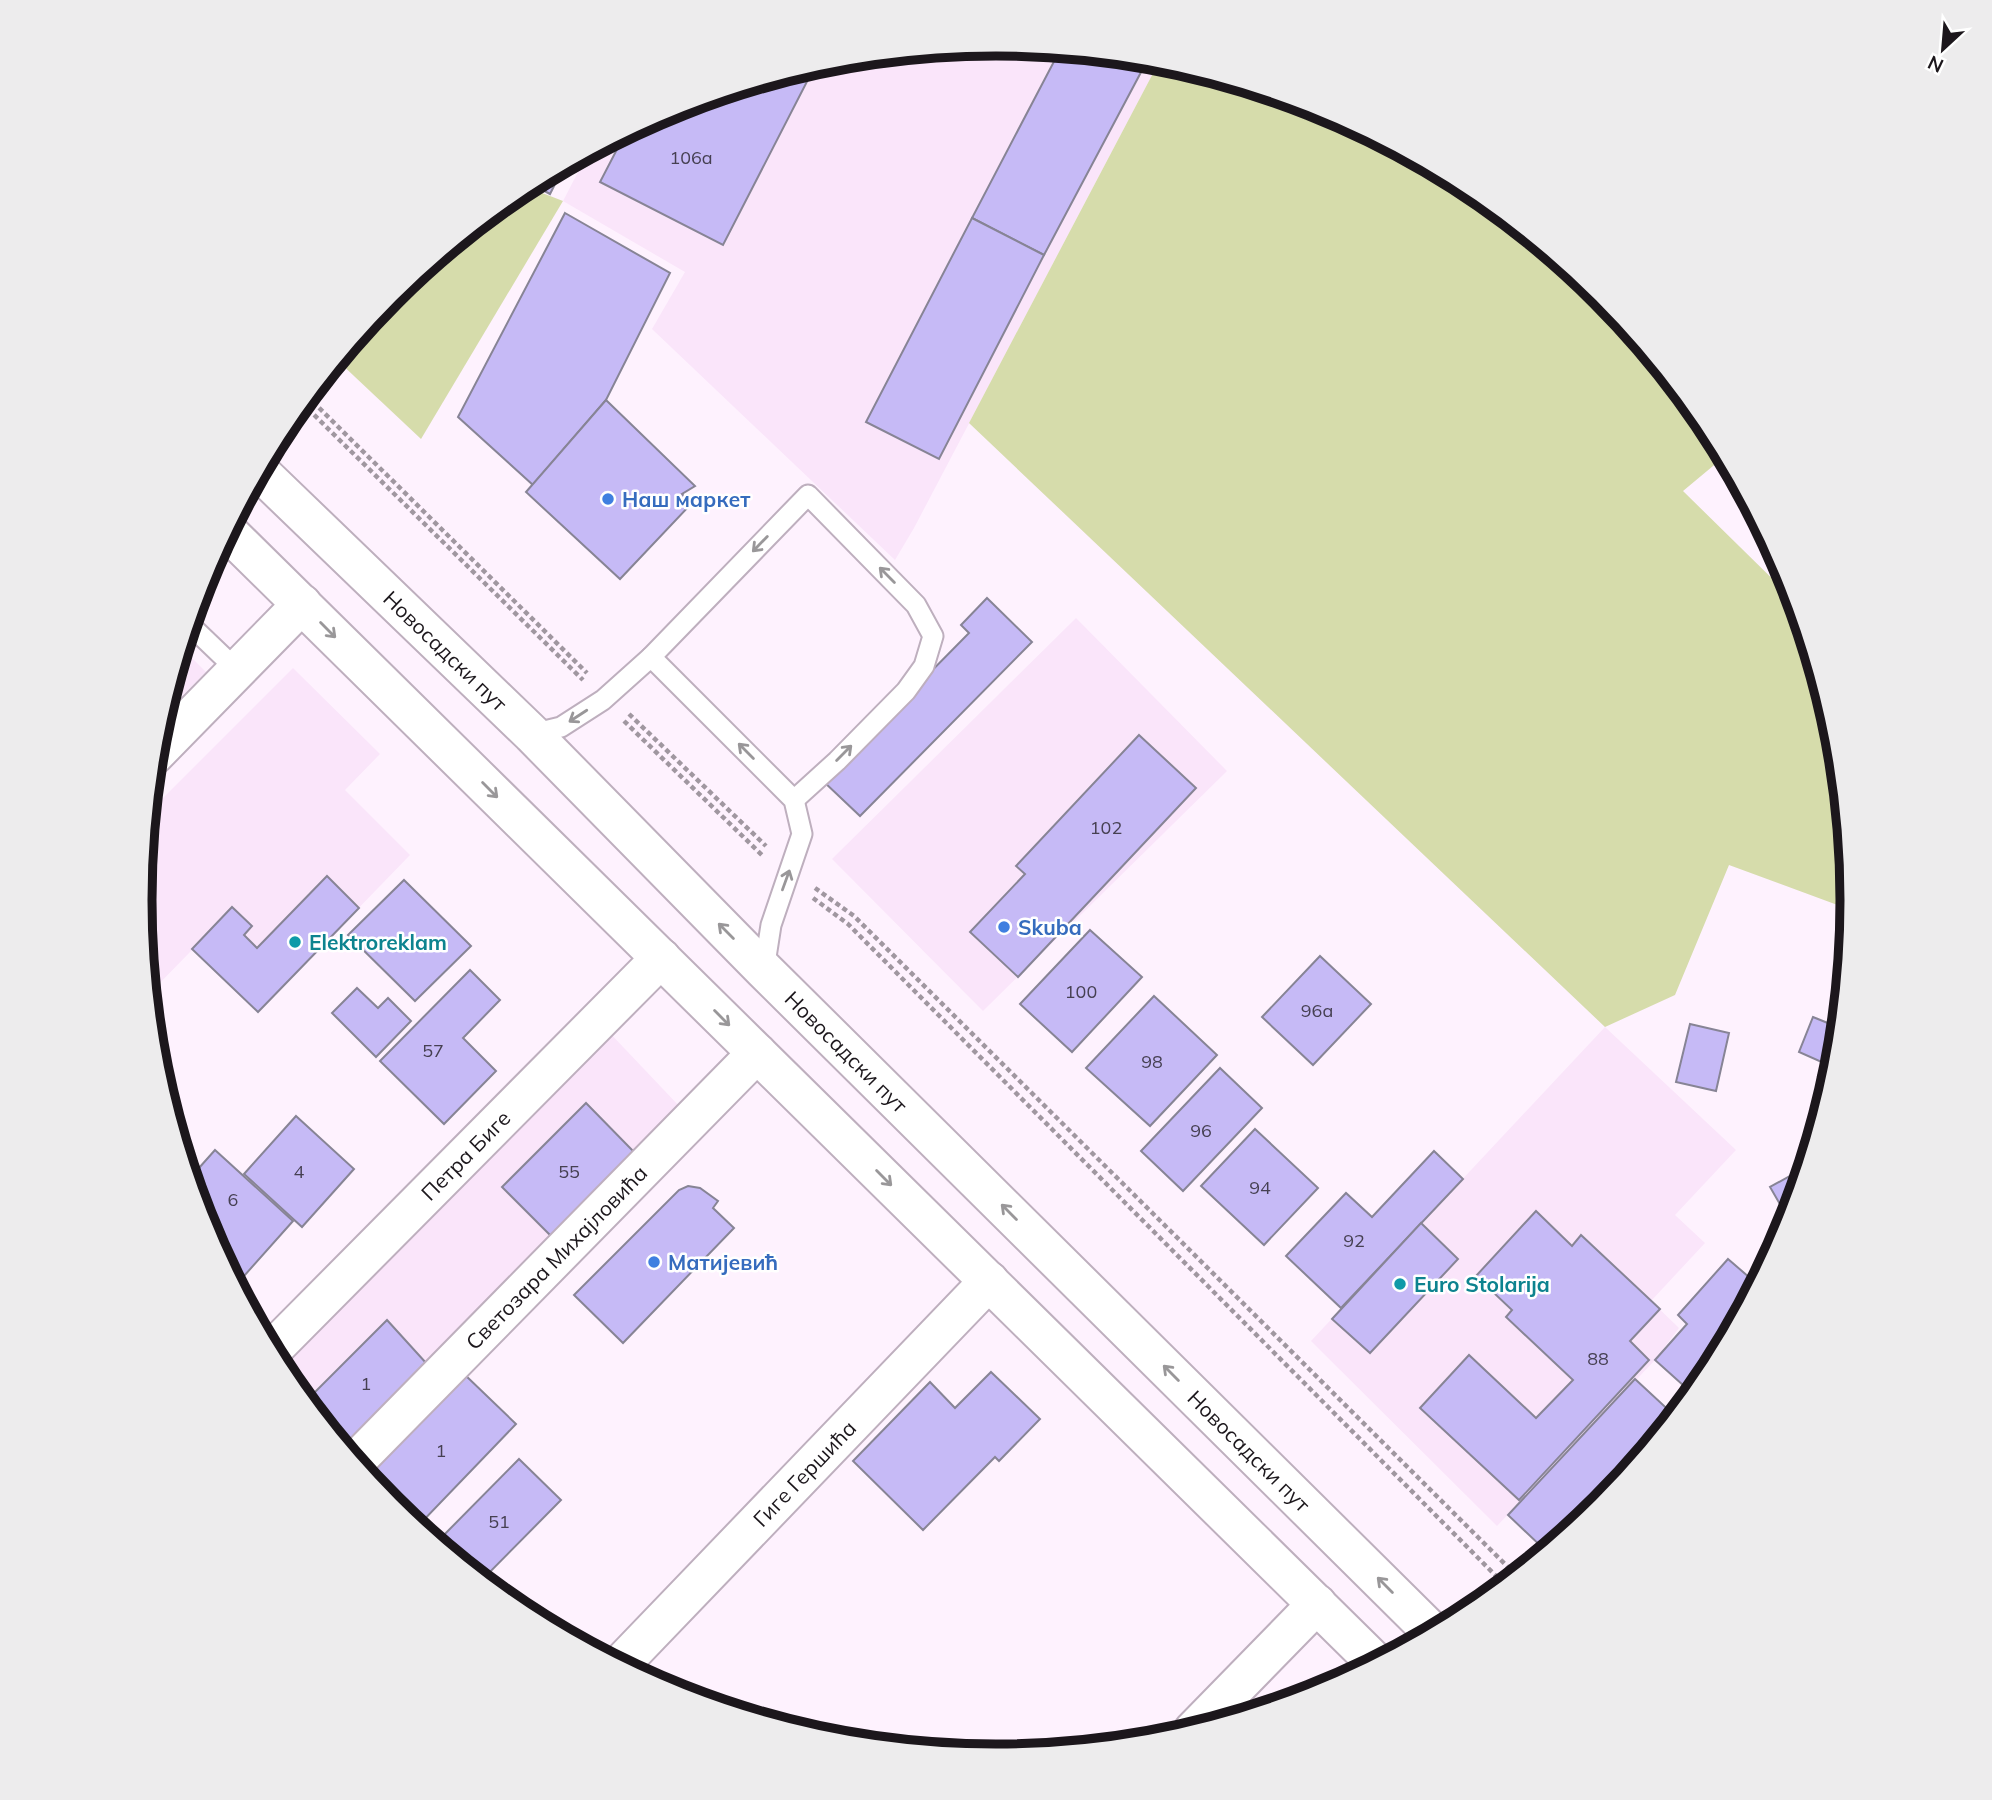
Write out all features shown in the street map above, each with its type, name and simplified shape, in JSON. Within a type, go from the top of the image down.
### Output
[{"type":"main road","name":"Новосадски пут","points":[[265,477],[532,734],[764,970],[1426,1626]]},
{"type":"main road","points":[[234,538],[1370,1657]]},
{"type":"main road","points":[[167,742],[302,604]]},
{"type":"main road","name":"Петра Биге","points":[[278,1344],[661,958]]},
{"type":"main road","name":"Светозара Михајловића","points":[[361,1456],[757,1053]]},
{"type":"main road","name":"Гиге Гершића","points":[[626,1658],[989,1281]]},
{"type":"main road","points":[[1207,1717],[1317,1604]]},
{"type":"lane","points":[[532,734],[561,727],[606,697],[651,657],[808,495],[916,604],[933,636],[924,666],[906,691],[794,800]]},
{"type":"lane","points":[[196,631],[237,670]]},
{"type":"lane","points":[[651,657],[794,800],[802,834],[771,925],[764,970]]},
{"type":"path","points":[[314,403],[606,697],[788,874],[854,916],[1511,1570]]},
{"type":"path","points":[[309,410],[788,874],[848,924],[1498,1579]]},
{"type":"shaded area","points":[[996,56],[1106,63],[1154,71],[895,560],[652,329],[685,272],[563,201],[582,165],[623,143],[673,120],[725,101],[831,72],[886,63]]},
{"type":"shaded area","points":[[1076,618],[1227,771],[983,1011],[832,859]]},
{"type":"shaded area","points":[[189,655],[206,672],[176,701]]},
{"type":"shaded area","points":[[293,668],[380,754],[345,790],[410,855],[258,1012],[193,949],[157,986],[152,900],[158,803]]},
{"type":"shaded area","points":[[1605,1027],[1736,1150],[1675,1215],[1705,1243],[1651,1301],[1679,1328],[1655,1360],[1497,1526],[1311,1341]]},
{"type":"shaded area","points":[[607,1030],[681,1108],[350,1443],[326,1414],[285,1354]]},
{"type":"green space","points":[[1154,71],[1214,85],[1319,120],[1418,169],[1510,230],[1593,303],[1666,386],[1717,462],[1683,491],[1779,585],[1811,682],[1824,735],[1833,790],[1840,906],[1729,865],[1675,995],[1605,1027],[969,423]]},
{"type":"green space","points":[[538,191],[563,201],[421,439],[343,366],[399,303],[482,230]]},
{"type":"building","points":[[1056,58],[1143,69],[1044,255],[972,218]]},
{"type":"building","points":[[809,77],[723,245],[600,182],[619,145],[623,143],[673,120],[725,101]]},
{"type":"building","points":[[557,179],[550,194],[541,189]]},
{"type":"building","points":[[565,213],[670,273],[606,400],[533,485],[458,417]]},
{"type":"building","points":[[972,218],[1044,255],[939,459],[866,422]]},
{"type":"building","points":[[606,400],[695,486],[682,494],[691,504],[620,579],[526,492]]},
{"type":"building","points":[[987,598],[1032,642],[860,816],[823,781],[969,633],[961,625]]},
{"type":"building","points":[[1139,735],[1196,788],[1018,977],[970,932],[1025,874],[1016,866]]},
{"type":"building","name":"Elektroreklam","points":[[327,876],[359,908],[258,1012],[192,949],[232,907],[252,926],[244,935],[257,948]]},
{"type":"building","points":[[404,880],[471,946],[415,1001],[348,935]]},
{"type":"building","points":[[1090,930],[1142,977],[1072,1052],[1020,1004]]},
{"type":"building","points":[[1320,956],[1371,1004],[1313,1065],[1262,1017]]},
{"type":"building","points":[[470,970],[500,1000],[463,1038],[496,1071],[444,1124],[380,1061]]},
{"type":"building","points":[[357,988],[378,1008],[388,998],[411,1021],[376,1057],[332,1013]]},
{"type":"building","points":[[1154,996],[1217,1055],[1150,1126],[1086,1068]]},
{"type":"building","points":[[1813,1017],[1831,1024],[1824,1065],[1821,1077],[1818,1076],[1824,1063],[1799,1052]]},
{"type":"building","points":[[1690,1024],[1729,1033],[1716,1091],[1676,1082]]},
{"type":"building","points":[[1220,1068],[1262,1108],[1183,1191],[1141,1151]]},
{"type":"building","points":[[586,1103],[636,1154],[553,1238],[502,1187]]},
{"type":"building","points":[[296,1116],[354,1169],[302,1227],[244,1174]]},
{"type":"building","points":[[1255,1129],[1318,1188],[1264,1245],[1201,1186]]},
{"type":"building","points":[[215,1150],[293,1221],[242,1278],[216,1223],[197,1170]]},
{"type":"building","points":[[1434,1151],[1463,1179],[1341,1308],[1286,1256],[1346,1193],[1372,1217]]},
{"type":"building","points":[[1794,1174],[1782,1207],[1770,1187]]},
{"type":"building","name":"Матијевић","points":[[688,1186],[700,1188],[718,1201],[713,1208],[734,1228],[623,1343],[574,1295],[679,1190]]},
{"type":"building","points":[[1536,1211],[1572,1246],[1581,1235],[1660,1309],[1630,1341],[1649,1360],[1519,1500],[1420,1408],[1469,1355],[1536,1418],[1573,1380],[1506,1317],[1512,1310],[1476,1276]]},
{"type":"building","name":"Euro Stolarija","points":[[1421,1223],[1458,1259],[1370,1353],[1332,1319]]},
{"type":"building","points":[[1728,1259],[1750,1278],[1727,1322],[1685,1387],[1655,1360],[1687,1324],[1678,1315]]},
{"type":"building","points":[[387,1320],[427,1364],[350,1443],[312,1395]]},
{"type":"building","points":[[991,1372],[1040,1419],[999,1461],[995,1457],[923,1530],[853,1461],[930,1382],[955,1408]]},
{"type":"building","points":[[463,1373],[516,1424],[424,1520],[372,1468]]},
{"type":"building","points":[[1635,1379],[1669,1410],[1593,1497],[1540,1545],[1508,1515]]},
{"type":"building","points":[[519,1459],[561,1500],[488,1574],[442,1537]]},
{"type":"place","name":"Наш маркет","points":[[608,499]]},
{"type":"place","name":"Skuba","points":[[1004,927]]},
{"type":"place","name":"Elektroreklam","points":[[295,942]]},
{"type":"place","name":"Матијевић","points":[[654,1262]]},
{"type":"place","name":"Euro Stolarija","points":[[1400,1284]]}]
